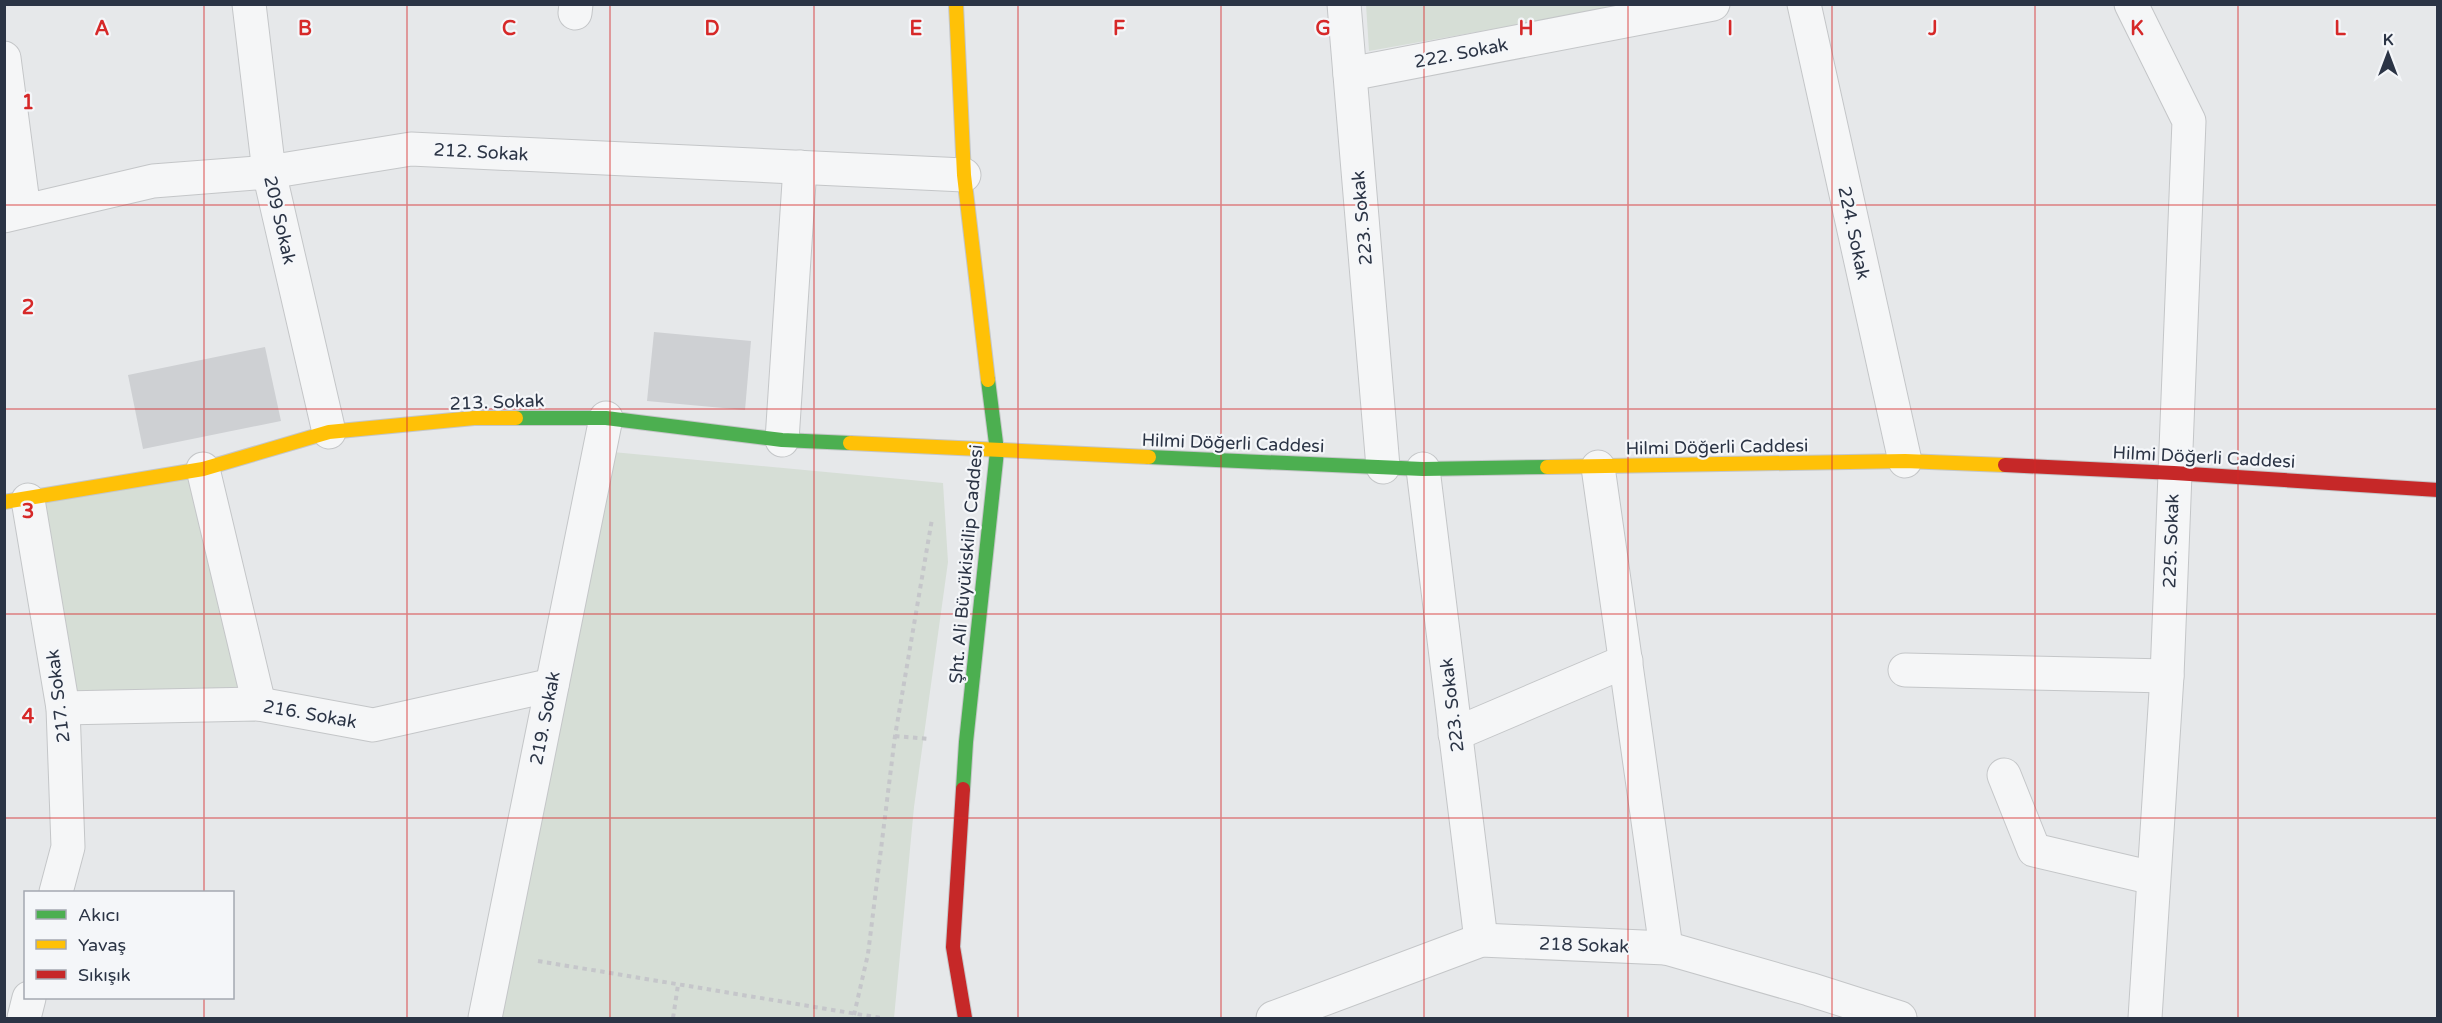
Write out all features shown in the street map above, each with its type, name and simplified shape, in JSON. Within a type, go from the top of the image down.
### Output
[{"type":"street","name":"209 Sokak","points":[[249,4],[268,172],[329,432]]},
{"type":"street","name":"Şht. Ali Büyükiskilip Caddesi","points":[[956,4],[964,175],[997,450],[966,742],[953,947],[965,1018]]},
{"type":"street","name":"223. Sokak","points":[[1344,4],[1383,467]]},
{"type":"street","name":"222. Sokak","points":[[1350,74],[1713,4]]},
{"type":"street","name":"224. Sokak","points":[[1804,4],[1905,461]]},
{"type":"street","name":"225. Sokak","points":[[2131,4],[2189,121],[2167,676],[2145,1018]]},
{"type":"street","points":[[4,57],[14,214]]},
{"type":"street","name":"212. Sokak","points":[[14,214],[153,181],[268,172],[411,149],[964,175]]},
{"type":"street","points":[[782,440],[800,167]]},
{"type":"street","name":"213. Sokak","points":[[16,501],[203,469],[329,432],[474,418],[606,418],[782,440],[997,450]]},
{"type":"street","name":"219. Sokak","points":[[485,1018],[606,418]]},
{"type":"street","name":"Hilmi Döğerli Caddesi","points":[[997,450],[1423,469],[1905,461],[2174,473],[2438,490]]},
{"type":"street","points":[[1598,467],[1666,948]]},
{"type":"street","points":[[203,469],[259,704]]},
{"type":"street","name":"223. Sokak","points":[[1423,469],[1480,940]]},
{"type":"street","name":"217. Sokak","points":[[16,501],[63,708],[68,847],[56,891]]},
{"type":"street","points":[[1455,734],[1626,661]]},
{"type":"street","points":[[1905,670],[2167,676]]},
{"type":"street","name":"216. Sokak","points":[[63,708],[259,704],[373,725],[552,685]]},
{"type":"street","points":[[2004,775],[2034,850],[2153,878]]},
{"type":"street","name":"218 Sokak","points":[[1273,1018],[1480,940],[1666,948],[1900,1018]]},
{"type":"street","points":[[24,1018],[29,999]]},
{"type":"path","points":[[854,1015],[868,954],[895,736],[932,519]]},
{"type":"path","points":[[538,962],[881,1018]]},
{"type":"path","points":[[673,1018],[678,985]]},
{"type":"shaded area","points":[[1366,4],[1630,5],[1369,51]]},
{"type":"shaded area","points":[[602,451],[943,483],[948,562],[914,807],[894,1018],[502,1018],[571,653]]},
{"type":"shaded area","points":[[203,469],[259,704],[63,708],[28,500]]},
{"type":"building","points":[[654,332],[751,341],[745,410],[647,401]]},
{"type":"building","points":[[265,347],[281,421],[143,449],[128,375]]},
{"type":"traffic: fast","points":[[963,789],[997,451],[988,380]]},
{"type":"traffic: fast","points":[[516,418],[606,418],[782,440],[850,443]]},
{"type":"traffic: fast","points":[[1149,457],[1423,469],[1547,467]]},
{"type":"traffic: slow","points":[[956,4],[964,175],[988,380]]},
{"type":"traffic: slow","points":[[4,502],[203,469],[329,432],[474,418],[516,418]]},
{"type":"traffic: slow","points":[[850,443],[1149,457]]},
{"type":"traffic: slow","points":[[1547,467],[1905,461],[2005,465]]},
{"type":"traffic: jam","points":[[2005,465],[2438,490]]},
{"type":"traffic: jam","points":[[963,789],[953,947],[965,1018]]}]
